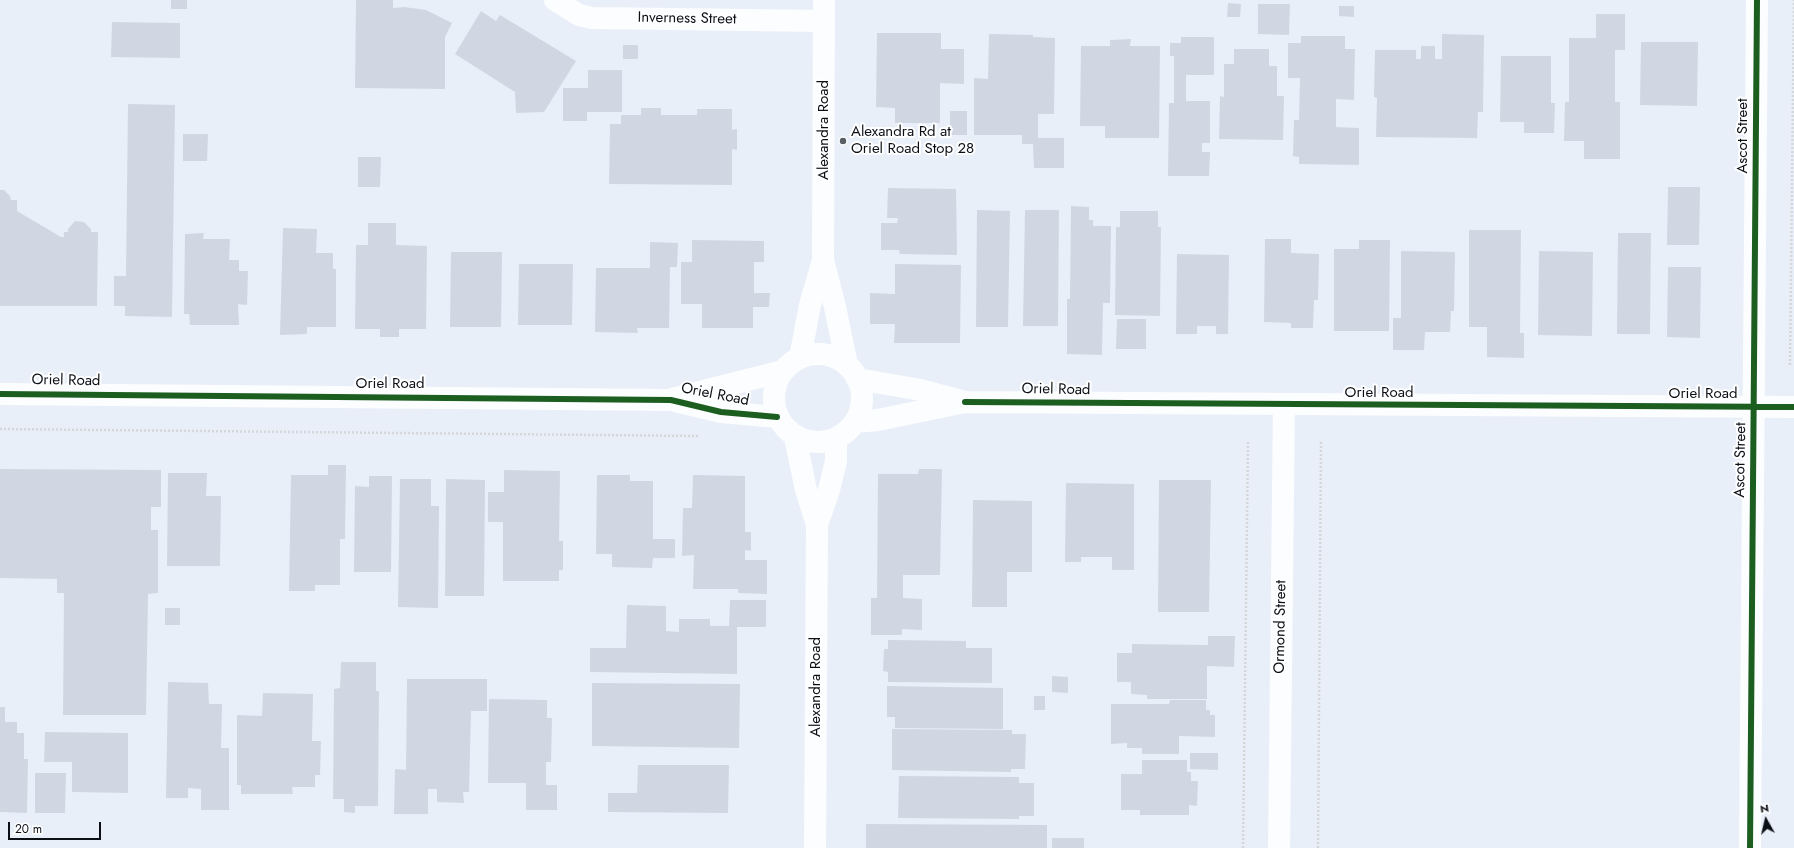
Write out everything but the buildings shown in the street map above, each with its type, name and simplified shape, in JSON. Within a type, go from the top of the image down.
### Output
[{"type":"street","name":"Inverness Street","points":[[555,0],[579,15],[592,18],[824,10]]},
{"type":"street","name":"Ascot Street","points":[[1750,848],[1757,0]]},
{"type":"street","name":"Alexandra Road","points":[[824,10],[823,260],[852,372]]},
{"type":"street","name":"Alexandra Road","points":[[800,358],[810,305],[823,260]]},
{"type":"street","points":[[812,355],[825,355],[836,359],[852,372],[862,393],[861,408],[855,422],[847,432],[836,438],[822,442],[808,442],[795,437],[785,428],[777,417],[774,405],[774,393],[777,382],[783,371],[800,358],[812,355]]},
{"type":"street","name":"Oriel Road","points":[[671,400],[783,371]]},
{"type":"street","name":"Oriel Road","points":[[852,372],[965,402]]},
{"type":"street","name":"Oriel Road","points":[[0,394],[671,400],[721,412],[777,417]]},
{"type":"street","name":"Oriel Road","points":[[855,422],[878,420],[965,402],[1794,407]]},
{"type":"street","name":"Ormond Street","points":[[1279,848],[1284,405]]},
{"type":"street","name":"Alexandra Road","points":[[795,437],[806,490],[817,525],[815,848]]},
{"type":"street","name":"Alexandra Road","points":[[817,525],[829,490],[836,461],[836,438]]},
{"type":"path","points":[[1790,365],[1794,0]]},
{"type":"path","points":[[0,429],[705,436]]},
{"type":"path","points":[[1243,848],[1248,441]]},
{"type":"path","points":[[1318,848],[1322,441]]},
{"type":"cycle path","points":[[1750,848],[1757,0]]},
{"type":"cycle path","points":[[0,394],[671,400],[721,412],[777,417]]},
{"type":"cycle path","points":[[965,402],[1794,407]]},
{"type":"place","name":"Alexandra Rd at Oriel Road Stop 28","points":[[843,141]]}]
